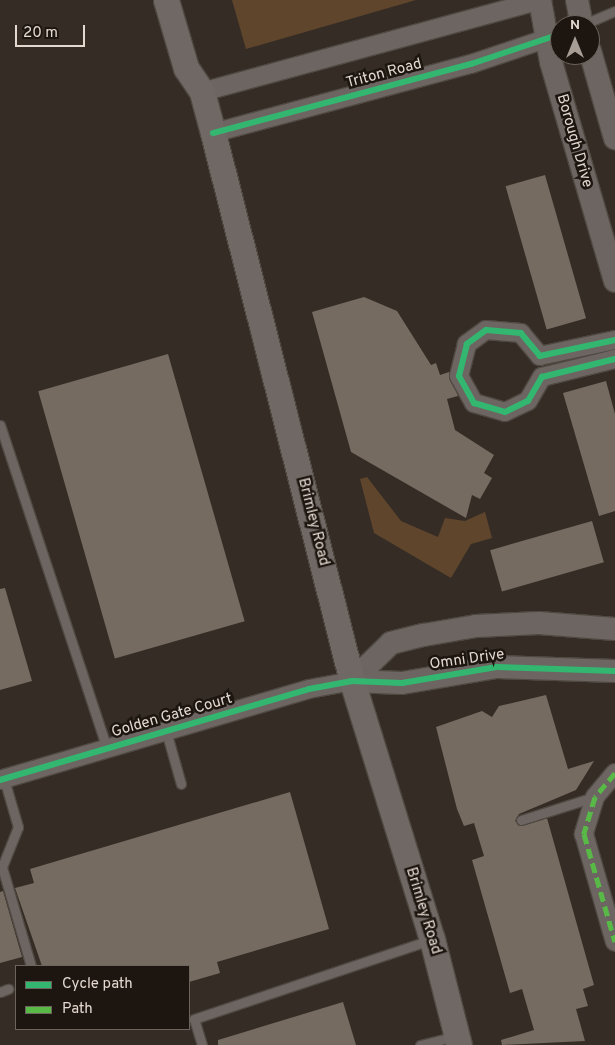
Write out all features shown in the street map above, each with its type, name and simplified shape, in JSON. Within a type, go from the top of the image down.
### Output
[{"type":"main road","name":"Brimley Road","points":[[166,0],[186,68],[202,92],[352,682],[432,939],[458,1040]]},
{"type":"street","name":"Triton Road","points":[[202,92],[540,0]]},
{"type":"street","name":"Borough Drive","points":[[540,0],[550,28]]},
{"type":"street","points":[[577,0],[580,15]]},
{"type":"street","name":"Triton Road","points":[[213,133],[550,38]]},
{"type":"street","name":"Borough Drive","points":[[560,65],[615,280]]},
{"type":"street","points":[[594,65],[615,138]]},
{"type":"street","points":[[615,340],[540,356],[521,333],[486,330],[467,344],[459,376],[474,402],[504,412],[528,401],[542,377],[615,359]]},
{"type":"street","name":"Omni Drive","points":[[352,682],[391,643],[424,635],[476,626],[539,623],[615,629]]},
{"type":"street","name":"Omni Drive","points":[[352,682],[402,683],[498,667],[615,671]]},
{"type":"street","name":"Golden Gate Court","points":[[2,780],[166,731],[352,682]]},
{"type":"street","points":[[615,773],[595,797],[584,834],[615,942]]},
{"type":"lane","points":[[600,17],[615,11]]},
{"type":"lane","points":[[0,425],[106,749]]},
{"type":"lane","points":[[166,731],[180,784]]},
{"type":"lane","points":[[2,780],[18,827],[2,867],[31,965]]},
{"type":"lane","points":[[521,820],[595,797]]},
{"type":"lane","points":[[202,1045],[194,1019],[432,939]]},
{"type":"lane","points":[[420,1045],[458,1040]]},
{"type":"shaded area","points":[[232,0],[416,0],[246,49]]},
{"type":"shaded area","points":[[367,477],[401,521],[438,537],[445,518],[465,521],[485,512],[492,538],[471,544],[451,578],[374,533],[360,479]]},
{"type":"building","points":[[545,175],[586,318],[547,330],[506,186]]},
{"type":"building","points":[[364,297],[397,311],[431,365],[436,363],[440,375],[449,372],[458,396],[447,399],[455,430],[494,455],[484,473],[492,478],[480,499],[472,495],[466,518],[351,452],[312,312]]},
{"type":"building","points":[[168,354],[245,621],[115,658],[38,391]]},
{"type":"building","points":[[606,381],[615,414],[615,511],[599,516],[563,393]]},
{"type":"building","points":[[592,521],[604,562],[502,592],[490,550]]},
{"type":"building","points":[[5,588],[32,681],[0,690],[0,589]]},
{"type":"building","points":[[546,695],[568,769],[594,761],[576,790],[519,814],[515,821],[522,826],[547,818],[594,985],[583,989],[588,1006],[576,1009],[585,1041],[502,1045],[501,1040],[534,1030],[522,989],[510,993],[472,860],[484,856],[474,823],[464,826],[457,809],[436,727],[482,711],[492,717],[499,706]]},
{"type":"building","points":[[290,792],[329,929],[217,962],[220,973],[190,982],[190,965],[42,965],[15,888],[34,883],[30,869]]},
{"type":"building","points":[[3,891],[22,957],[0,963],[0,892]]},
{"type":"building","points":[[343,1002],[356,1045],[218,1045],[218,1040]]},
{"type":"marked path","points":[[615,773],[595,797],[584,834],[615,942]]},
{"type":"cycle path","points":[[213,133],[471,64],[550,37]]},
{"type":"cycle path","points":[[615,340],[540,356],[521,333],[486,330],[467,344],[459,376],[474,403],[505,412],[528,401],[542,377],[615,359]]},
{"type":"cycle path","points":[[0,780],[309,689],[352,681],[402,683],[497,667],[615,671]]}]
